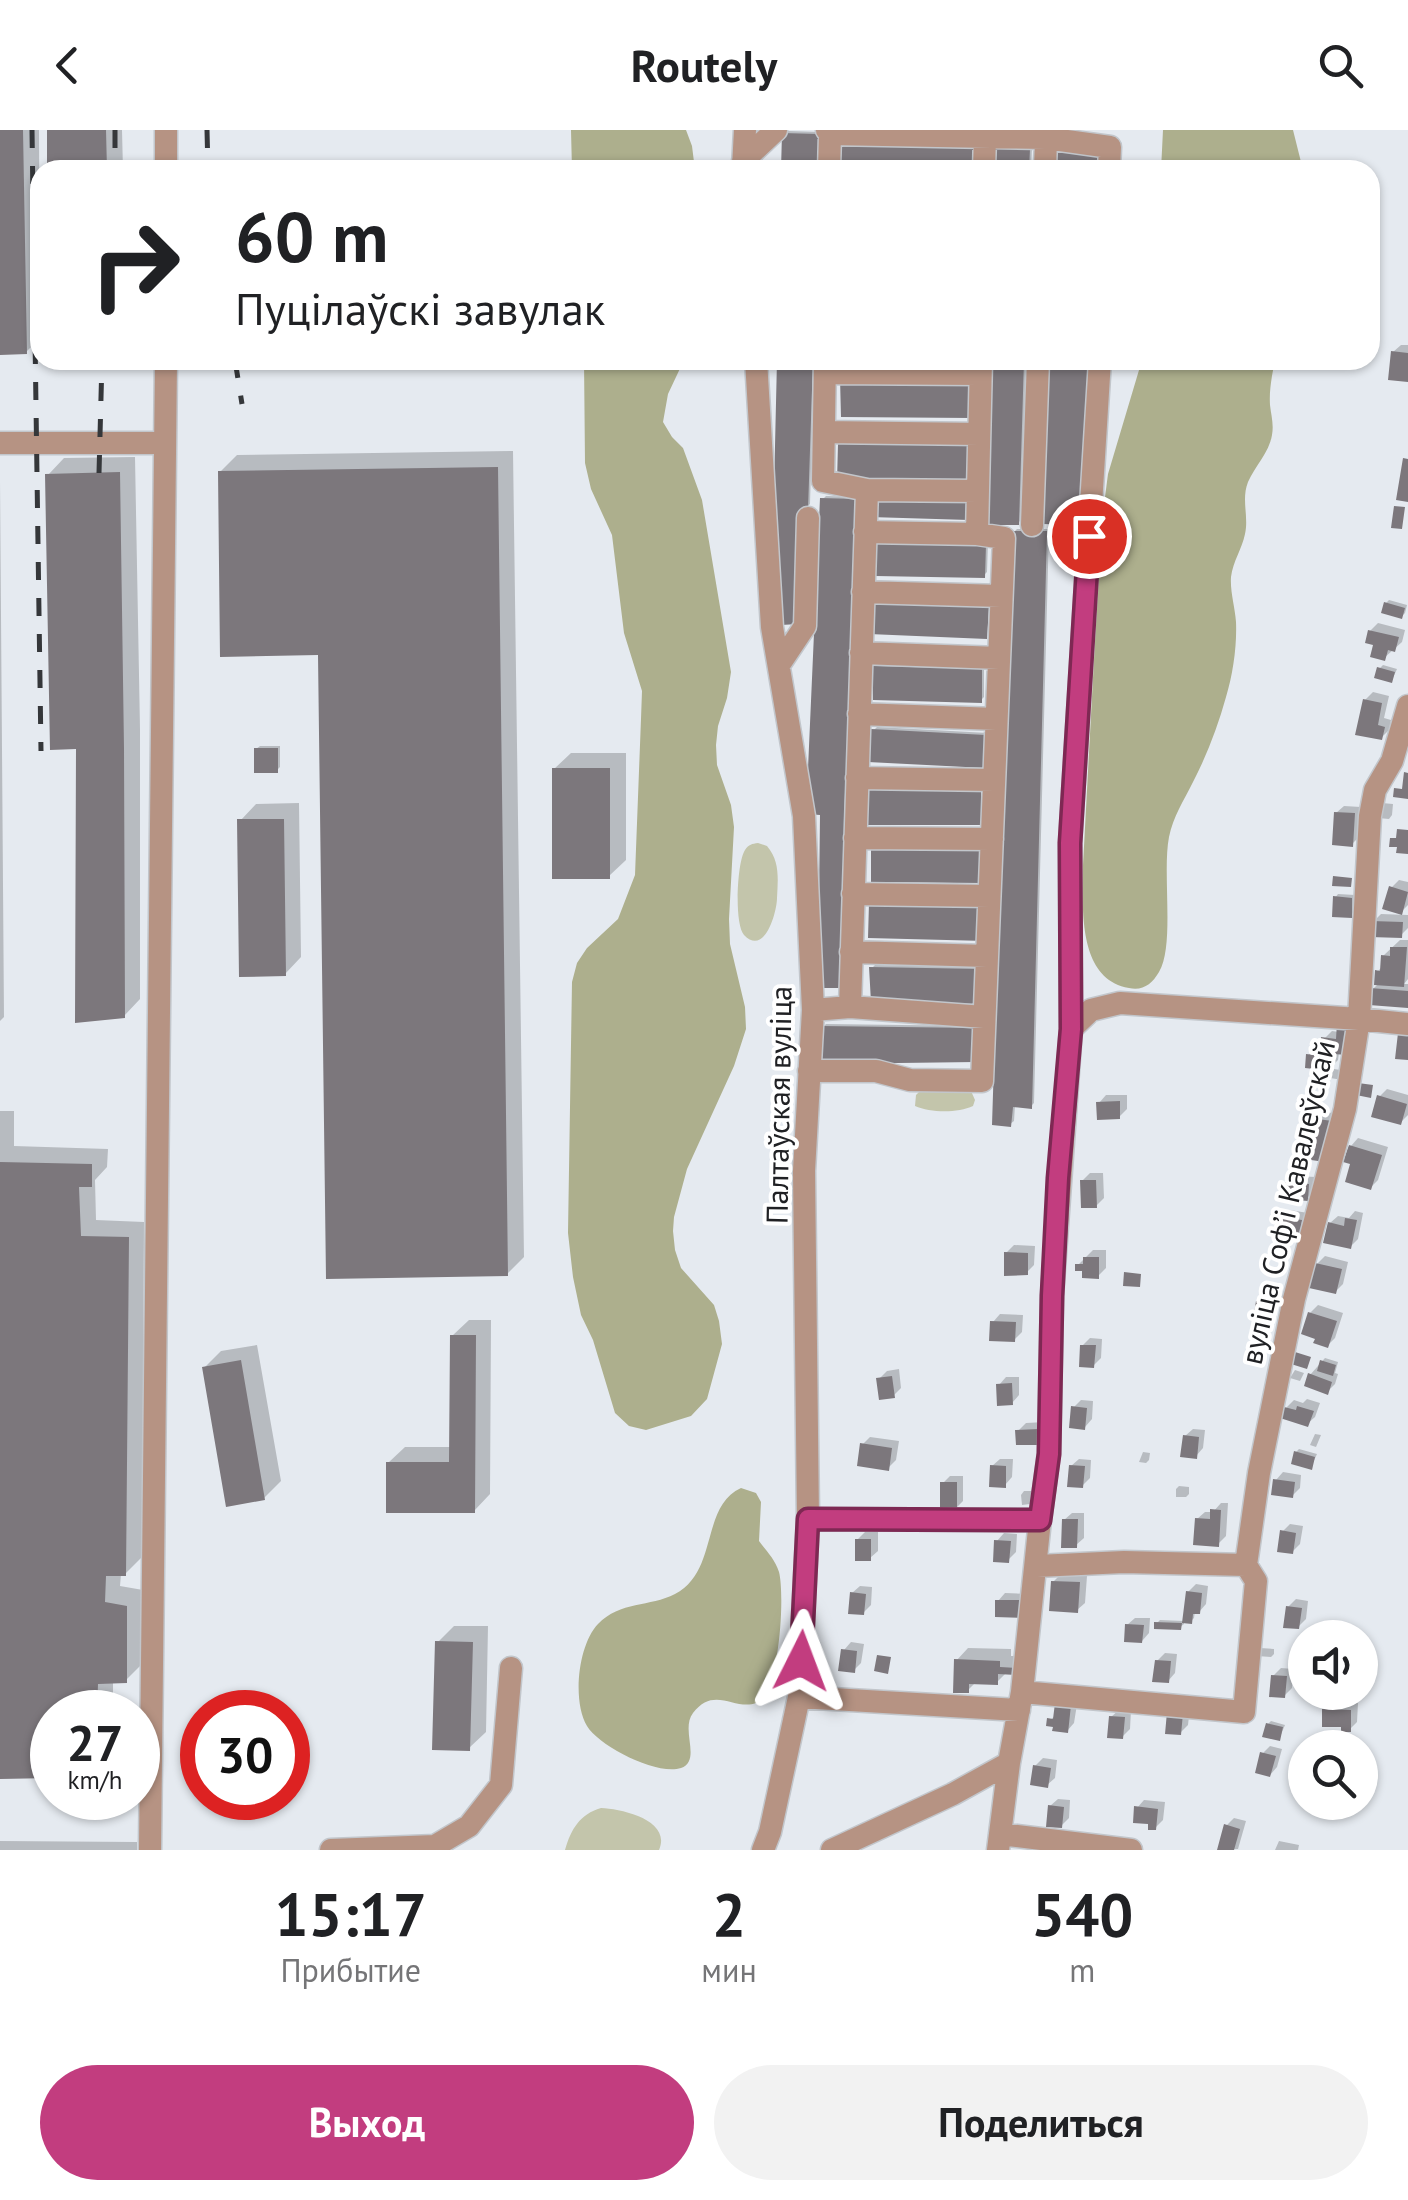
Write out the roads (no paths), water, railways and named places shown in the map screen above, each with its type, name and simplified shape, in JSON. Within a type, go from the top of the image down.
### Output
[{"type":"street","points":[[166,130],[166,160]]},
{"type":"street","points":[[743,160],[746,130]]},
{"type":"street","points":[[748,160],[776,130]]},
{"type":"street","points":[[829,160],[828,132],[1046,138],[1110,158]]},
{"type":"street","points":[[984,160],[985,136]]},
{"type":"street","points":[[1045,160],[1046,138]]},
{"type":"street","points":[[150,1850],[166,370]]},
{"type":"street","name":"Палтаўская вуліца","points":[[757,370],[772,627],[804,816],[812,1010],[804,1171],[808,1519],[800,1697],[763,1850]]},
{"type":"street","points":[[825,370],[823,481],[867,490],[978,491]]},
{"type":"street","points":[[977,534],[980,370]]},
{"type":"street","points":[[1032,525],[1038,370]]},
{"type":"street","points":[[1099,370],[1070,843],[1071,1029],[1053,1276],[1049,1454],[1021,1701],[999,1842],[1131,1850]]},
{"type":"street","points":[[824,432],[979,434]]},
{"type":"street","points":[[0,443],[164,443]]},
{"type":"street","points":[[850,1008],[867,490]]},
{"type":"street","points":[[779,665],[804,626],[808,518]]},
{"type":"street","points":[[810,1071],[876,1071],[910,1080],[982,1082],[1004,538],[866,532]]},
{"type":"street","points":[[863,592],[1001,596]]},
{"type":"street","points":[[861,653],[999,658]]},
{"type":"street","name":"вуліца Софʼі Кавалеўскай","points":[[1021,1701],[1244,1712],[1256,1581],[1246,1564],[1259,1473],[1290,1317],[1345,1109],[1358,1019],[1370,816],[1375,790],[1392,762],[1408,706]]},
{"type":"street","points":[[859,714],[996,719]]},
{"type":"street","points":[[857,778],[994,780]]},
{"type":"street","points":[[855,838],[992,839]]},
{"type":"street","points":[[853,894],[989,896]]},
{"type":"street","points":[[852,952],[987,956]]},
{"type":"street","points":[[1071,1029],[1091,1010],[1120,1003],[1408,1024]]},
{"type":"street","points":[[812,1010],[850,1008],[984,1018]]},
{"type":"street","points":[[808,1519],[1040,1520]]},
{"type":"street","points":[[1036,1566],[1124,1562],[1246,1564]]},
{"type":"street","points":[[332,1850],[435,1846],[470,1826],[501,1785],[511,1668]]},
{"type":"street","points":[[800,1697],[1021,1701]]},
{"type":"street","points":[[832,1850],[953,1794],[1009,1762]]},
{"type":"railway","points":[[32,130],[32,160]]},
{"type":"railway","points":[[115,130],[115,160]]},
{"type":"railway","points":[[207,130],[208,160]]},
{"type":"railway","points":[[35,370],[41,751]]},
{"type":"railway","points":[[99,473],[102,370]]},
{"type":"railway","points":[[237,370],[242,404]]}]
